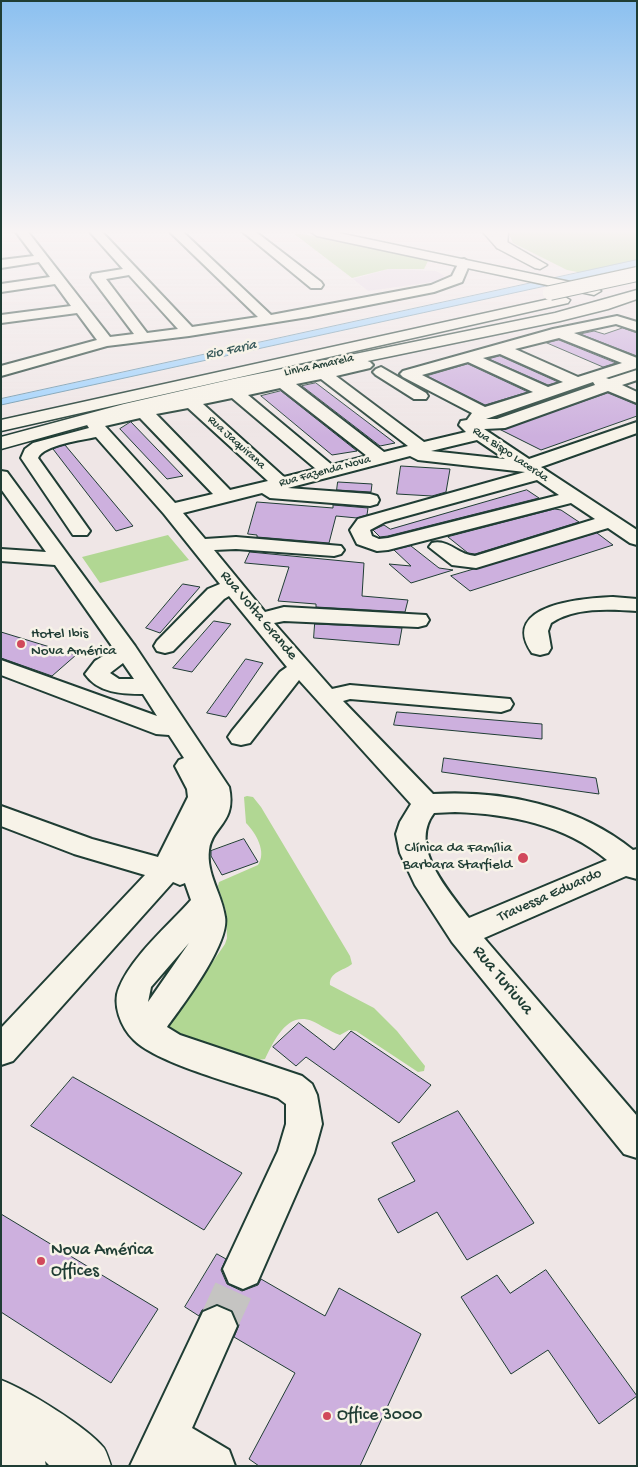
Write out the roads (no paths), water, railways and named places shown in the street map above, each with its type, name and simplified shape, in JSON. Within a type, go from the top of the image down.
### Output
[{"type":"main road","name":"Linha Amarela","points":[[1,416],[551,300]]},
{"type":"main road","name":"Linha Amarela","points":[[1,426],[552,300]]},
{"type":"main road","name":"Linha Amarela","points":[[1,442],[284,373],[553,300]]},
{"type":"main road","points":[[568,300],[620,308],[631,300]]},
{"type":"main road","points":[[1,435],[137,410]]},
{"type":"main road","points":[[1,1404],[59,1442],[87,1466]]},
{"type":"main road","points":[[1,1453],[22,1466]]},
{"type":"street","points":[[74,300],[103,338]]},
{"type":"street","points":[[114,300],[140,338]]},
{"type":"street","points":[[160,300],[189,332]]},
{"type":"street","points":[[248,300],[268,320]]},
{"type":"street","points":[[1,371],[103,338],[140,338],[189,332],[268,320],[369,300]]},
{"type":"street","points":[[484,414],[408,374],[500,348],[556,300]]},
{"type":"street","points":[[560,300],[589,325],[613,334]]},
{"type":"street","points":[[560,300],[636,367]]},
{"type":"street","points":[[1,319],[80,309]]},
{"type":"street","points":[[589,325],[617,320],[637,327]]},
{"type":"street","points":[[500,348],[584,380],[608,385],[637,398]]},
{"type":"street","points":[[468,357],[546,392]]},
{"type":"street","points":[[80,531],[30,461],[29,457],[32,452],[137,410],[191,402],[365,365]]},
{"type":"street","points":[[636,367],[608,385],[499,424],[490,425],[476,421],[476,417],[546,392],[636,367]]},
{"type":"street","points":[[382,372],[440,408]]},
{"type":"street","points":[[324,374],[421,448]]},
{"type":"street","points":[[284,383],[379,458]]},
{"type":"street","points":[[236,393],[323,472],[324,481],[318,497]]},
{"type":"street","name":"Rua Jaquirana","points":[[191,402],[282,484]]},
{"type":"street","points":[[137,410],[226,497]]},
{"type":"street","name":"Rua Bispo Lacerda","points":[[456,418],[637,539]]},
{"type":"street","points":[[573,497],[388,544],[377,545],[364,540],[360,530],[365,523],[378,518],[532,470],[637,426]]},
{"type":"street","name":"Rua Volta Grande","points":[[98,427],[171,510],[260,620],[327,698],[426,804]]},
{"type":"street","name":"Rua Fazenda Nova","points":[[171,510],[479,434]]},
{"type":"street","points":[[398,453],[532,470]]},
{"type":"street","points":[[1,476],[127,651],[139,686],[190,770],[201,792],[169,858]]},
{"type":"street","points":[[258,489],[278,494],[370,500]]},
{"type":"street","points":[[440,547],[459,561],[476,562],[610,521]]},
{"type":"street","points":[[199,545],[236,543],[334,550]]},
{"type":"street","points":[[1,555],[61,559]]},
{"type":"street","points":[[165,646],[216,594],[233,586]]},
{"type":"street","points":[[540,648],[537,629],[541,620],[555,612],[587,605],[637,605]]},
{"type":"street","points":[[260,620],[284,614],[418,620]]},
{"type":"street","points":[[1,667],[165,728]]},
{"type":"street","points":[[241,737],[288,677],[301,668]]},
{"type":"street","points":[[1,1051],[169,858],[218,810],[219,799],[216,787],[181,731],[139,686]]},
{"type":"street","points":[[327,698],[350,692],[502,704]]},
{"type":"street","points":[[426,804],[449,802],[484,803],[550,817],[578,827],[601,840],[634,863]]},
{"type":"street","name":"Rua Turiuva","points":[[426,804],[414,818],[410,834],[414,852],[427,881],[463,934],[637,1142]]},
{"type":"street","points":[[1,815],[84,847],[169,858],[202,890],[139,979],[131,998],[132,1011],[145,1030],[169,1046],[290,1087],[300,1094],[304,1124],[296,1154],[243,1269]]},
{"type":"street","name":"Travessa Eduardo","points":[[463,934],[634,863]]},
{"type":"street","points":[[213,1466],[159,1451],[217,1326]]},
{"type":"water","name":"Rio Faria","points":[[452,300],[479,300],[1,405],[1,399]]},
{"type":"tunnel","points":[[217,1326],[243,1269]]},
{"type":"place","name":"Hotel Ibis Nova América","points":[[21,644]]},
{"type":"place","name":"Clínica da Família Barbara Starfield","points":[[523,858]]},
{"type":"place","name":"Nova América Offices","points":[[41,1261]]},
{"type":"place","name":"Office 3000","points":[[327,1416]]}]
